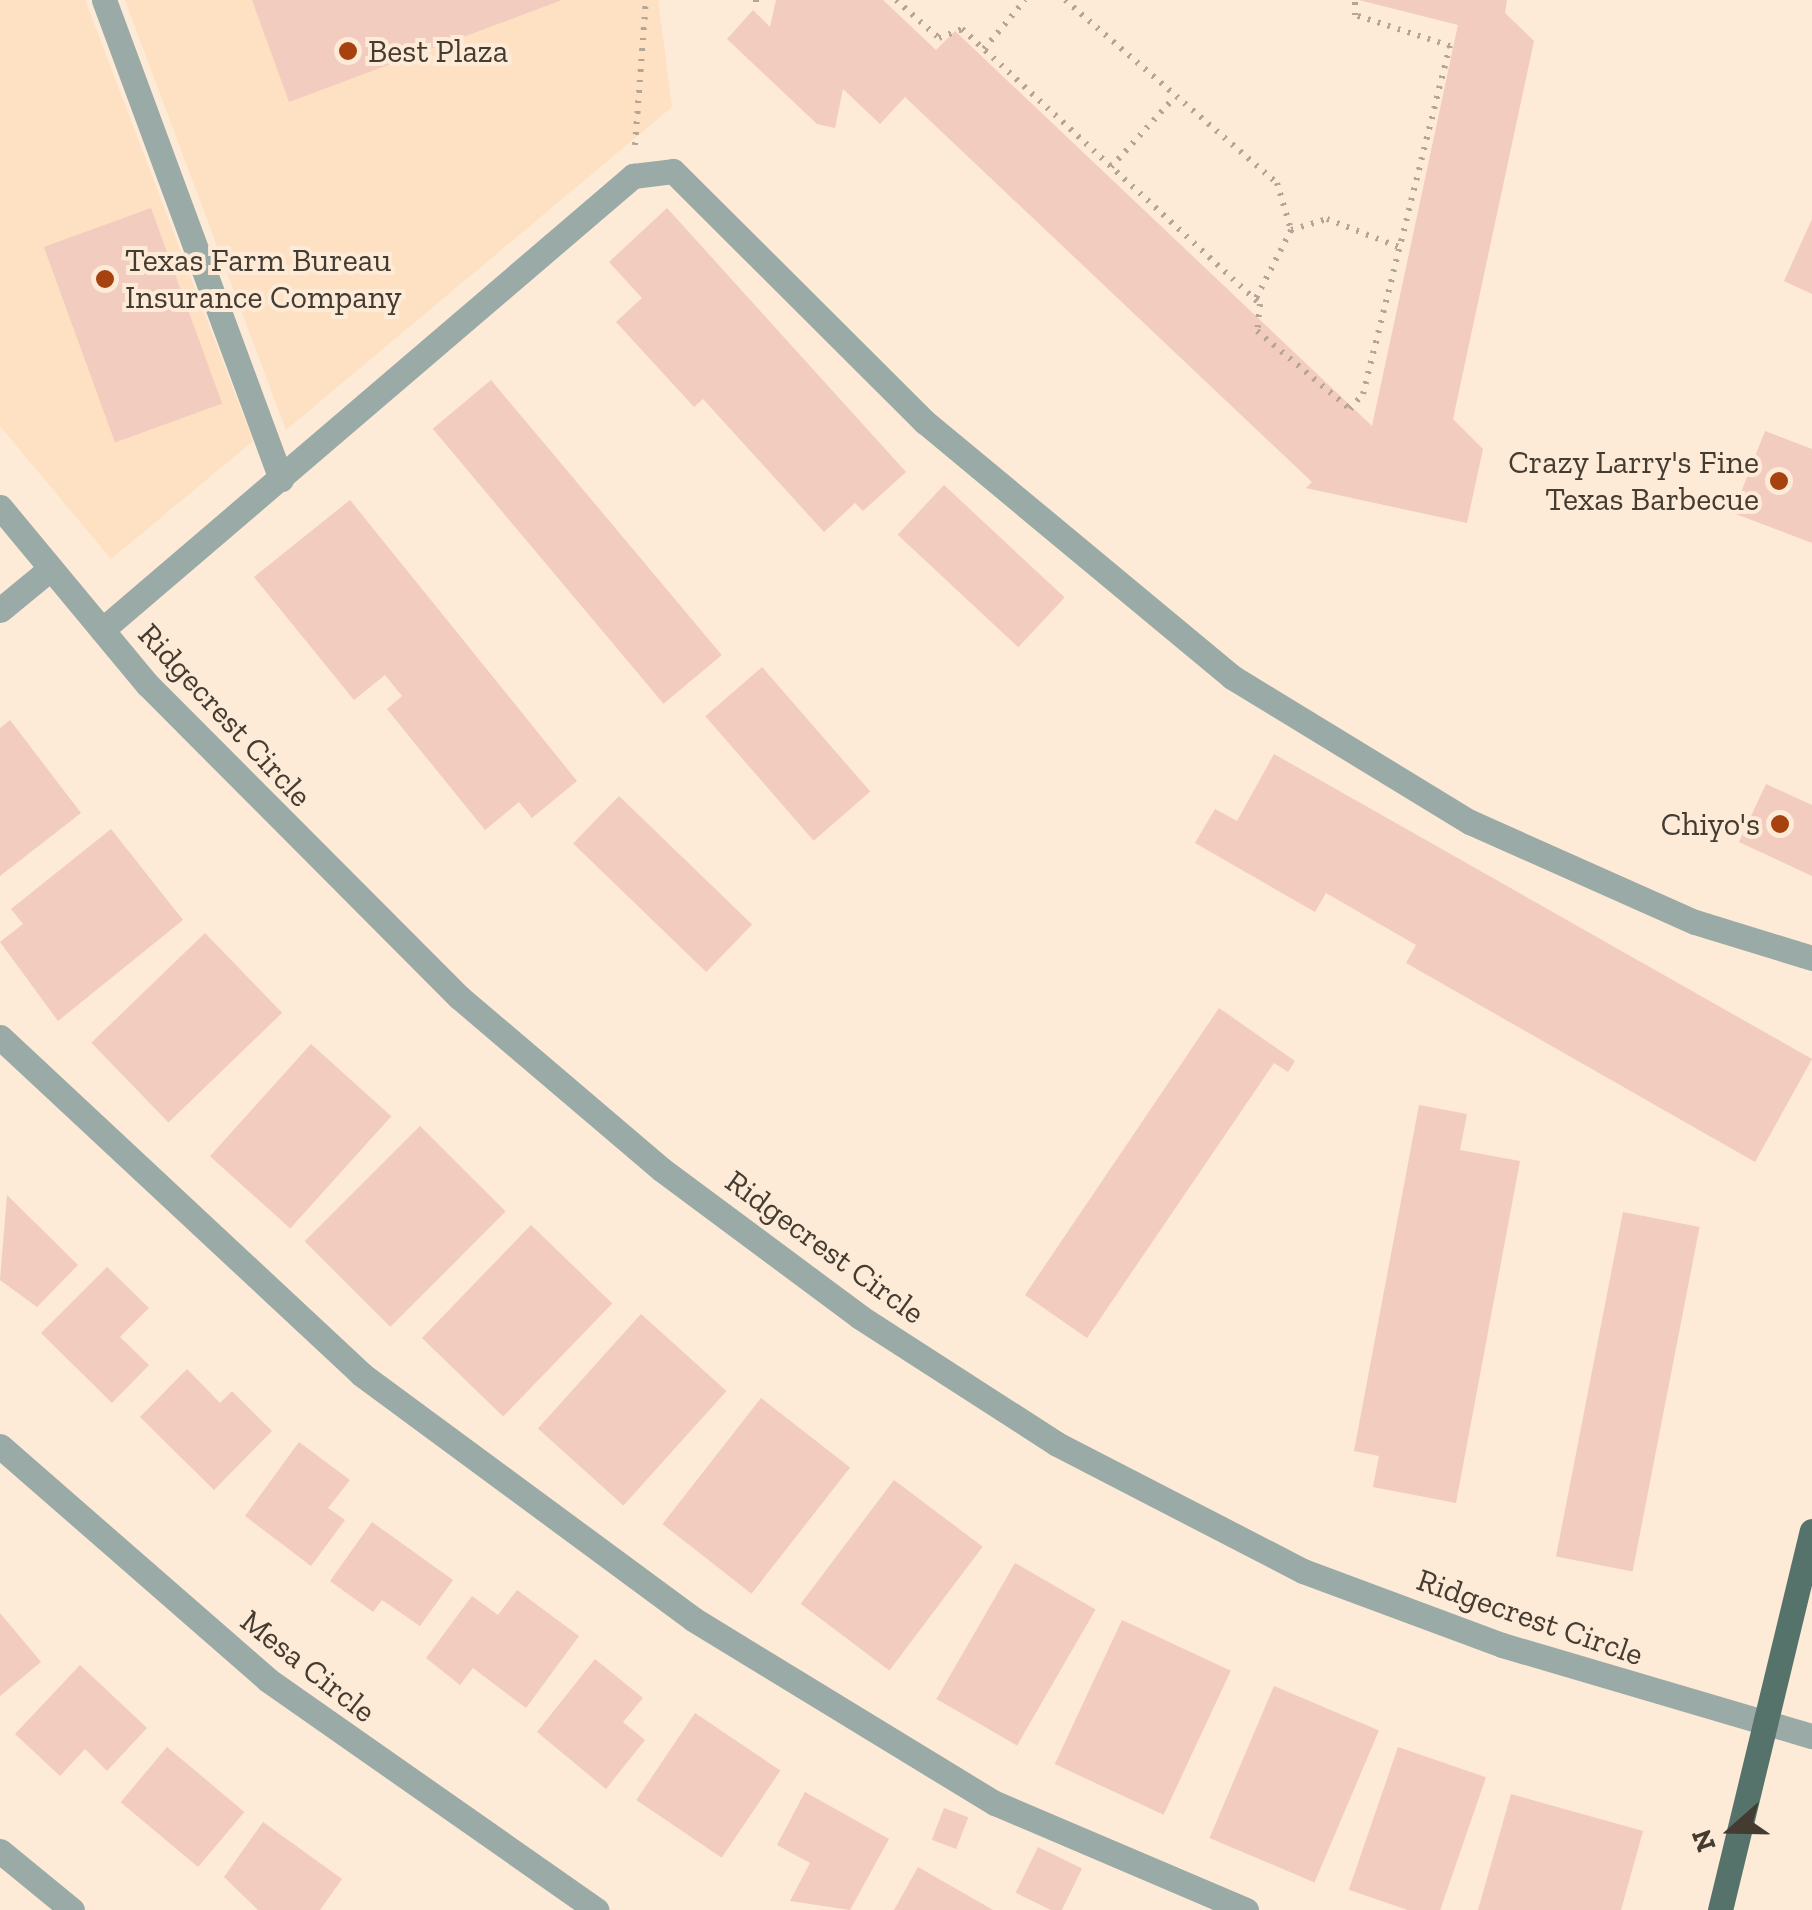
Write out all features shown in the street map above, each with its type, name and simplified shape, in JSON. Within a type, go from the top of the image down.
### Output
[{"type":"main road","points":[[1720,1910],[1812,1531]]},
{"type":"street","points":[[104,0],[281,479]]},
{"type":"street","points":[[102,630],[633,176],[673,172],[925,422],[1232,677],[1470,822],[1695,922],[1812,958]]},
{"type":"street","name":"Ridgecrest Circle","points":[[0,507],[102,630],[459,997],[661,1169],[860,1317],[1057,1444],[1303,1571],[1763,1726],[1812,1736]]},
{"type":"street","points":[[0,610],[50,569]]},
{"type":"street","points":[[0,1037],[361,1374],[693,1620],[996,1803],[1246,1910]]},
{"type":"street","name":"Mesa Circle","points":[[0,1446],[268,1680],[597,1910]]},
{"type":"street","points":[[0,1852],[72,1910]]},
{"type":"path","points":[[633,176],[646,0]]},
{"type":"path","points":[[896,0],[934,36],[962,29],[1255,300],[1264,312],[1257,330],[1350,409],[1363,394],[1450,41],[1356,14],[1354,0]]},
{"type":"path","points":[[984,49],[1025,0]]},
{"type":"path","points":[[1065,0],[1172,100],[1236,141],[1277,183],[1291,230],[1255,300]]},
{"type":"path","points":[[1111,167],[1172,100]]},
{"type":"path","points":[[1291,230],[1327,219],[1399,248]]},
{"type":"shaded area","points":[[0,0],[85,0],[253,441],[111,559],[0,426]]},
{"type":"shaded area","name":"Best Plaza","points":[[125,0],[658,0],[672,107],[286,430]]},
{"type":"building","name":"Best Plaza","points":[[252,0],[562,0],[289,102]]},
{"type":"building","points":[[776,0],[883,0],[936,50],[955,31],[1372,426],[1458,25],[1359,0],[1507,0],[1505,13],[1534,41],[1453,419],[1483,449],[1467,523],[1306,488],[1312,482],[905,97],[880,124],[843,89],[835,128],[817,124],[727,39],[753,10],[770,27]]},
{"type":"building","points":[[151,208],[222,403],[115,442],[44,247]]},
{"type":"building","points":[[667,208],[906,472],[863,511],[855,503],[824,532],[703,399],[694,407],[616,322],[642,298],[609,262]]},
{"type":"building","points":[[1812,219],[1812,294],[1784,281]]},
{"type":"building","points":[[491,380],[722,655],[664,704],[433,429]]},
{"type":"building","name":"Crazy Larry's Fine Texas Barbecue","points":[[1765,431],[1812,449],[1812,543],[1733,513]]},
{"type":"building","points":[[944,485],[1065,598],[1018,647],[898,535]]},
{"type":"building","points":[[350,500],[577,781],[532,818],[519,802],[485,830],[387,709],[402,696],[385,675],[354,700],[254,577]]},
{"type":"building","points":[[762,667],[870,792],[814,841],[705,716]]},
{"type":"building","points":[[10,720],[81,813],[0,876],[0,728]]},
{"type":"building","points":[[1274,754],[1812,1059],[1755,1162],[1406,963],[1416,945],[1326,893],[1315,912],[1195,843],[1215,809],[1237,821]]},
{"type":"building","name":"Chiyo's","points":[[1766,784],[1812,805],[1812,876],[1739,842]]},
{"type":"building","points":[[619,796],[752,925],[706,972],[573,843]]},
{"type":"building","points":[[111,829],[183,920],[58,1021],[0,942],[23,924],[11,909]]},
{"type":"building","points":[[205,933],[282,1013],[168,1123],[91,1043]]},
{"type":"building","points":[[1219,1008],[1295,1061],[1288,1072],[1274,1063],[1087,1338],[1025,1295]]},
{"type":"building","points":[[311,1044],[391,1116],[290,1228],[210,1156]]},
{"type":"building","points":[[1419,1105],[1467,1114],[1460,1150],[1520,1161],[1456,1503],[1373,1487],[1379,1456],[1354,1451]]},
{"type":"building","points":[[420,1126],[506,1212],[390,1327],[305,1241]]},
{"type":"building","points":[[7,1195],[78,1265],[37,1307],[0,1280]]},
{"type":"building","points":[[1623,1212],[1700,1227],[1633,1571],[1556,1557]]},
{"type":"building","points":[[531,1225],[612,1303],[503,1416],[422,1338]]},
{"type":"building","points":[[107,1267],[149,1308],[120,1337],[149,1365],[112,1403],[41,1333]]},
{"type":"building","points":[[641,1314],[726,1391],[623,1505],[538,1428]]},
{"type":"building","points":[[187,1369],[220,1403],[232,1391],[272,1431],[214,1490],[140,1417]]},
{"type":"building","points":[[761,1398],[850,1468],[752,1594],[662,1524]]},
{"type":"building","points":[[299,1442],[350,1480],[328,1508],[345,1520],[311,1566],[245,1516]]},
{"type":"building","points":[[894,1480],[983,1547],[889,1671],[801,1604]]},
{"type":"building","points":[[372,1522],[453,1580],[420,1626],[382,1600],[373,1612],[330,1581]]},
{"type":"building","points":[[1015,1563],[1096,1609],[1017,1745],[936,1699]]},
{"type":"building","points":[[517,1590],[579,1636],[526,1708],[473,1668],[460,1685],[426,1658],[472,1596],[498,1615]]},
{"type":"building","points":[[0,1613],[41,1662],[0,1696]]},
{"type":"building","points":[[1122,1620],[1231,1671],[1164,1815],[1055,1764]]},
{"type":"building","points":[[595,1659],[643,1698],[623,1722],[645,1740],[606,1789],[537,1732]]},
{"type":"building","points":[[80,1665],[147,1728],[107,1771],[85,1749],[60,1776],[15,1734]]},
{"type":"building","points":[[1274,1686],[1379,1731],[1314,1882],[1210,1838]]},
{"type":"building","points":[[695,1713],[780,1771],[722,1858],[636,1800]]},
{"type":"building","points":[[167,1747],[244,1812],[198,1867],[121,1802]]},
{"type":"building","points":[[1398,1747],[1486,1777],[1440,1910],[1408,1910],[1349,1890]]},
{"type":"building","points":[[805,1792],[889,1839],[850,1910],[790,1901],[810,1863],[777,1845]]},
{"type":"building","points":[[1511,1794],[1643,1831],[1621,1910],[1478,1910]]},
{"type":"building","points":[[944,1808],[968,1817],[956,1849],[932,1840]]},
{"type":"building","points":[[263,1822],[342,1879],[320,1910],[258,1910],[224,1877]]},
{"type":"building","points":[[1038,1847],[1082,1868],[1062,1910],[1051,1910],[1016,1893]]},
{"type":"building","points":[[918,1867],[993,1910],[894,1910]]},
{"type":"place","name":"Best Plaza","points":[[348,51]]},
{"type":"place","name":"Texas Farm Bureau Insurance Company","points":[[105,279]]},
{"type":"place","name":"Crazy Larry's Fine Texas Barbecue","points":[[1779,481]]},
{"type":"place","name":"Chiyo's","points":[[1780,824]]}]
